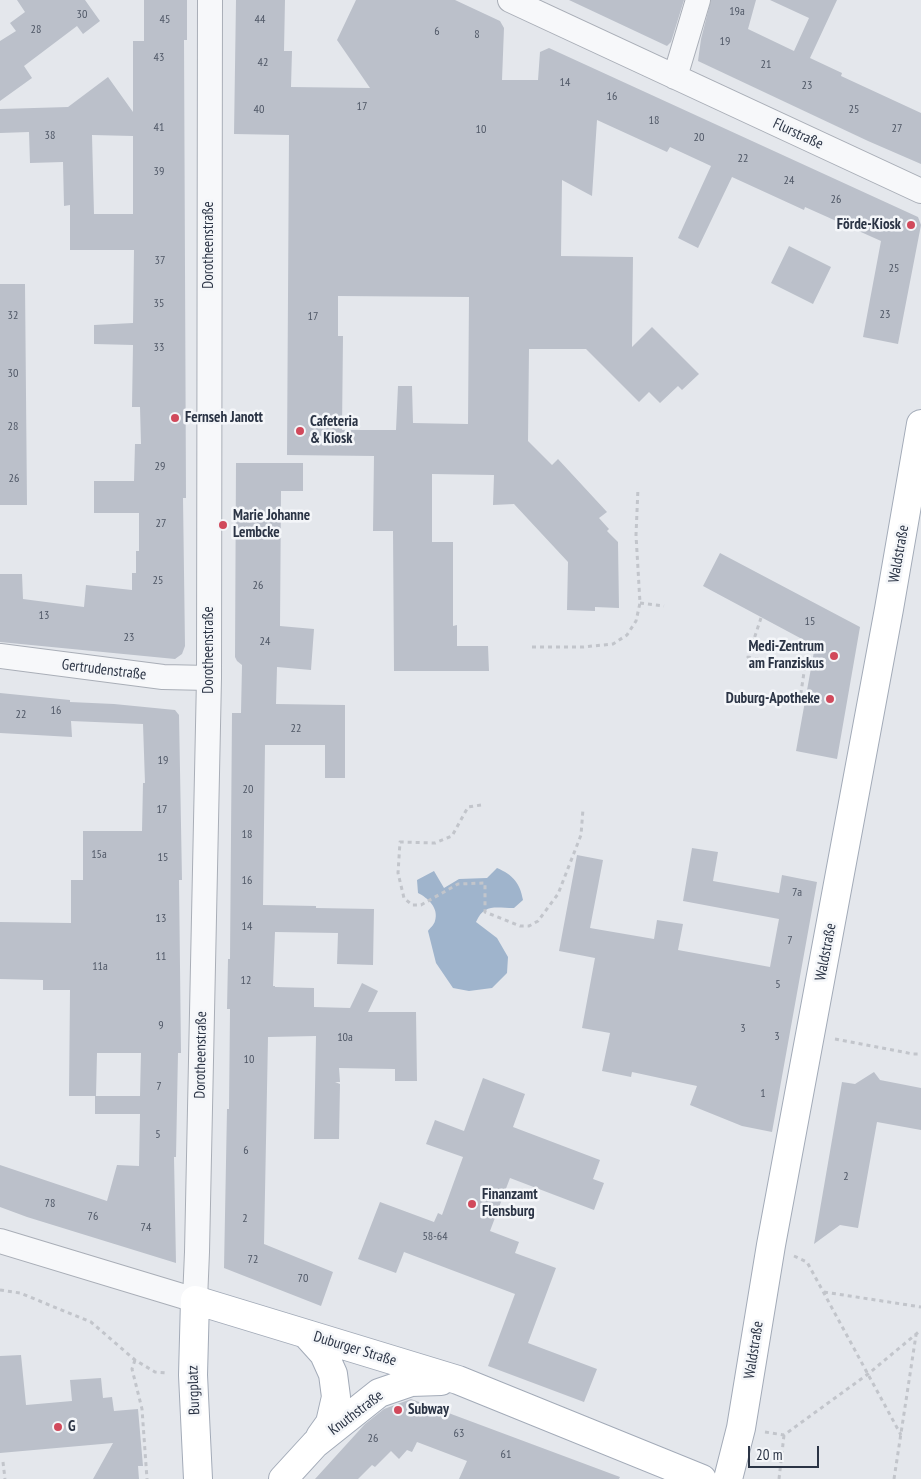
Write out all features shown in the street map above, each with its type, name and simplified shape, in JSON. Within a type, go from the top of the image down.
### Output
[{"type":"main road","name":"Waldstraße","points":[[728,1479],[741,1428],[771,1245],[889,609],[921,424]]},
{"type":"main road","name":"Duburger Straße","points":[[195,1300],[458,1380],[702,1479]]},
{"type":"main road","name":"Burgplatz","points":[[195,1300],[193,1375],[198,1479]]},
{"type":"main road","name":"Knuthstraße","points":[[283,1479],[315,1444],[330,1423],[336,1397],[333,1374],[324,1354],[306,1334]]},
{"type":"main road","name":"Knuthstraße","points":[[315,1444],[379,1393],[411,1382],[458,1380]]},
{"type":"street","name":"Dorotheenstraße","points":[[195,1300],[209,678],[210,0]]},
{"type":"street","name":"Flurstraße","points":[[510,0],[921,191]]},
{"type":"street","points":[[675,77],[698,0]]},
{"type":"street","name":"Gertrudenstraße","points":[[0,656],[163,677],[209,678]]},
{"type":"street","name":"Duburger Straße","points":[[0,1241],[195,1300]]},
{"type":"path","points":[[532,647],[613,644],[627,634],[636,621],[640,603],[636,535],[638,488]]},
{"type":"path","points":[[640,603],[664,606]]},
{"type":"path","points":[[761,618],[748,657],[781,664],[812,666]]},
{"type":"path","points":[[790,698],[800,699],[805,666]]},
{"type":"path","points":[[481,805],[468,808],[452,836],[435,843],[400,842],[398,873],[404,898],[412,906],[420,905],[458,884],[484,883],[485,912],[520,926],[529,926],[538,921],[558,894],[581,835],[583,809]]},
{"type":"path","points":[[810,1034],[921,1054]]},
{"type":"path","points":[[771,1245],[807,1262],[901,1435]]},
{"type":"path","points":[[0,1290],[20,1293],[91,1322],[135,1360],[155,1372],[193,1375]]},
{"type":"path","points":[[824,1292],[921,1306]]},
{"type":"path","points":[[741,1428],[784,1435],[868,1374],[921,1330]]},
{"type":"path","points":[[894,1479],[916,1335]]},
{"type":"path","points":[[135,1360],[132,1369],[142,1409],[147,1479]]},
{"type":"path","points":[[779,1479],[784,1435]]},
{"type":"path","points":[[3,1462],[5,1479]]},
{"type":"water","points":[[497,868],[515,880],[523,900],[514,908],[496,907],[487,909],[479,916],[476,922],[497,938],[508,957],[507,973],[492,988],[469,991],[453,988],[436,963],[428,931],[436,916],[432,904],[418,893],[417,880],[434,871],[444,888],[459,879],[487,878]]},
{"type":"building","points":[[17,0],[85,0],[100,21],[83,34],[77,26],[24,66],[32,78],[0,101],[0,41],[16,31],[10,23],[25,12]]},
{"type":"building","points":[[144,0],[187,0],[187,40],[184,40],[186,498],[183,498],[185,646],[182,654],[175,659],[0,642],[0,574],[22,574],[23,599],[84,607],[86,585],[132,590],[132,573],[136,573],[136,551],[139,551],[139,513],[94,513],[94,481],[134,481],[135,444],[141,444],[140,407],[132,407],[133,345],[94,344],[94,325],[133,323],[134,250],[70,250],[70,205],[64,206],[63,162],[30,163],[29,132],[0,133],[0,109],[68,107],[108,77],[133,112],[133,41],[144,41]],"holes":[[[92,135],[133,136],[133,214],[94,214]]]},
{"type":"building","points":[[236,0],[285,0],[284,51],[292,51],[291,87],[370,88],[337,40],[356,0],[455,0],[500,21],[504,28],[502,80],[538,80],[540,52],[549,48],[918,217],[921,225],[898,344],[863,337],[881,241],[805,207],[804,210],[732,177],[698,248],[678,238],[711,166],[670,147],[667,152],[597,120],[592,196],[562,180],[561,256],[633,257],[632,347],[652,327],[699,374],[682,390],[678,386],[660,403],[649,392],[639,402],[586,349],[529,349],[528,441],[552,465],[558,459],[607,512],[599,518],[609,529],[607,531],[618,542],[619,608],[595,607],[595,611],[567,610],[568,562],[514,504],[493,505],[494,475],[432,474],[432,542],[453,542],[453,626],[457,625],[457,646],[488,646],[489,671],[394,671],[393,531],[373,531],[374,456],[287,455],[289,135],[234,134]],"holes":[[[338,296],[469,297],[468,424],[413,423],[412,386],[398,386],[396,430],[342,430],[343,336],[338,336]]]},
{"type":"building","points":[[569,0],[684,0],[671,42],[667,46]]},
{"type":"building","points":[[711,0],[756,0],[748,29],[794,51],[809,18],[770,0],[837,0],[810,58],[842,73],[841,76],[921,113],[921,164],[698,61],[701,39]]},
{"type":"building","points":[[789,246],[831,267],[813,304],[771,283]]},
{"type":"building","points":[[0,284],[25,284],[27,505],[0,505]]},
{"type":"building","points":[[236,463],[303,463],[303,491],[281,491],[280,626],[314,629],[311,670],[277,667],[276,704],[345,705],[345,778],[325,778],[325,745],[265,745],[263,905],[374,909],[373,965],[337,964],[338,933],[275,932],[273,986],[314,988],[314,1007],[350,1008],[362,983],[378,991],[368,1012],[416,1012],[417,1081],[395,1081],[395,1069],[339,1068],[340,1082],[335,1082],[340,1084],[339,1139],[314,1139],[316,1036],[268,1037],[264,1244],[333,1272],[321,1306],[224,1268],[227,1109],[229,1109],[230,1009],[227,1009],[228,959],[230,959],[232,713],[241,713],[242,665],[235,657]]},
{"type":"building","name":"Medi-Zentrum am Franziskus","points":[[720,553],[860,627],[837,759],[796,751],[815,646],[703,586]]},
{"type":"building","points":[[0,693],[70,700],[70,702],[175,710],[179,715],[182,880],[179,880],[181,1053],[178,1053],[176,1157],[174,1157],[176,1263],[0,1207],[0,1165],[107,1201],[117,1165],[139,1166],[140,1114],[95,1114],[95,1096],[69,1096],[70,990],[43,990],[43,980],[0,979],[0,922],[71,923],[71,880],[83,880],[83,831],[142,831],[143,783],[145,783],[143,724],[71,721],[72,737],[0,733]],"holes":[[[97,1053],[141,1053],[140,1096],[96,1096]]]},
{"type":"building","points":[[692,848],[718,852],[713,881],[779,893],[782,875],[817,882],[772,1132],[742,1126],[690,1105],[697,1086],[632,1072],[631,1077],[602,1071],[610,1033],[582,1028],[595,958],[559,951],[577,855],[603,860],[590,928],[654,939],[657,920],[683,924],[678,950],[770,967],[779,919],[683,901]]},
{"type":"building","points":[[874,1072],[880,1080],[921,1088],[921,1130],[877,1122],[858,1228],[840,1225],[814,1244],[842,1082],[855,1084]]},
{"type":"building","points":[[483,1078],[525,1094],[513,1127],[600,1160],[593,1179],[604,1183],[594,1210],[510,1178],[490,1231],[519,1242],[515,1253],[556,1268],[528,1343],[597,1369],[584,1402],[488,1366],[515,1294],[404,1252],[396,1273],[358,1259],[380,1202],[434,1222],[438,1213],[442,1215],[463,1157],[426,1144],[435,1120],[464,1131]]},
{"type":"building","name":"G","points":[[21,1355],[26,1405],[72,1401],[70,1380],[101,1378],[103,1398],[112,1397],[114,1411],[138,1409],[143,1466],[138,1466],[139,1479],[93,1479],[113,1443],[0,1453],[0,1356]]},
{"type":"building","points":[[411,1399],[620,1477],[619,1479],[459,1479],[467,1461],[417,1442],[412,1452],[407,1450],[399,1459],[391,1451],[375,1467],[372,1465],[358,1479],[315,1479],[365,1424],[384,1409]]},
{"type":"place","name":"Förde-Kiosk","points":[[911,225]]},
{"type":"place","name":"Fernseh Janott","points":[[175,418]]},
{"type":"place","name":"Cafeteria & Kiosk","points":[[300,431]]},
{"type":"place","name":"Marie Johanne Lembcke","points":[[223,525]]},
{"type":"place","name":"Medi-Zentrum am Franziskus","points":[[834,656]]},
{"type":"place","name":"Duburg-Apotheke","points":[[830,699]]},
{"type":"place","name":"Finanzamt Flensburg","points":[[472,1204]]},
{"type":"place","name":"Subway","points":[[398,1410]]},
{"type":"place","name":"G","points":[[58,1427]]}]
